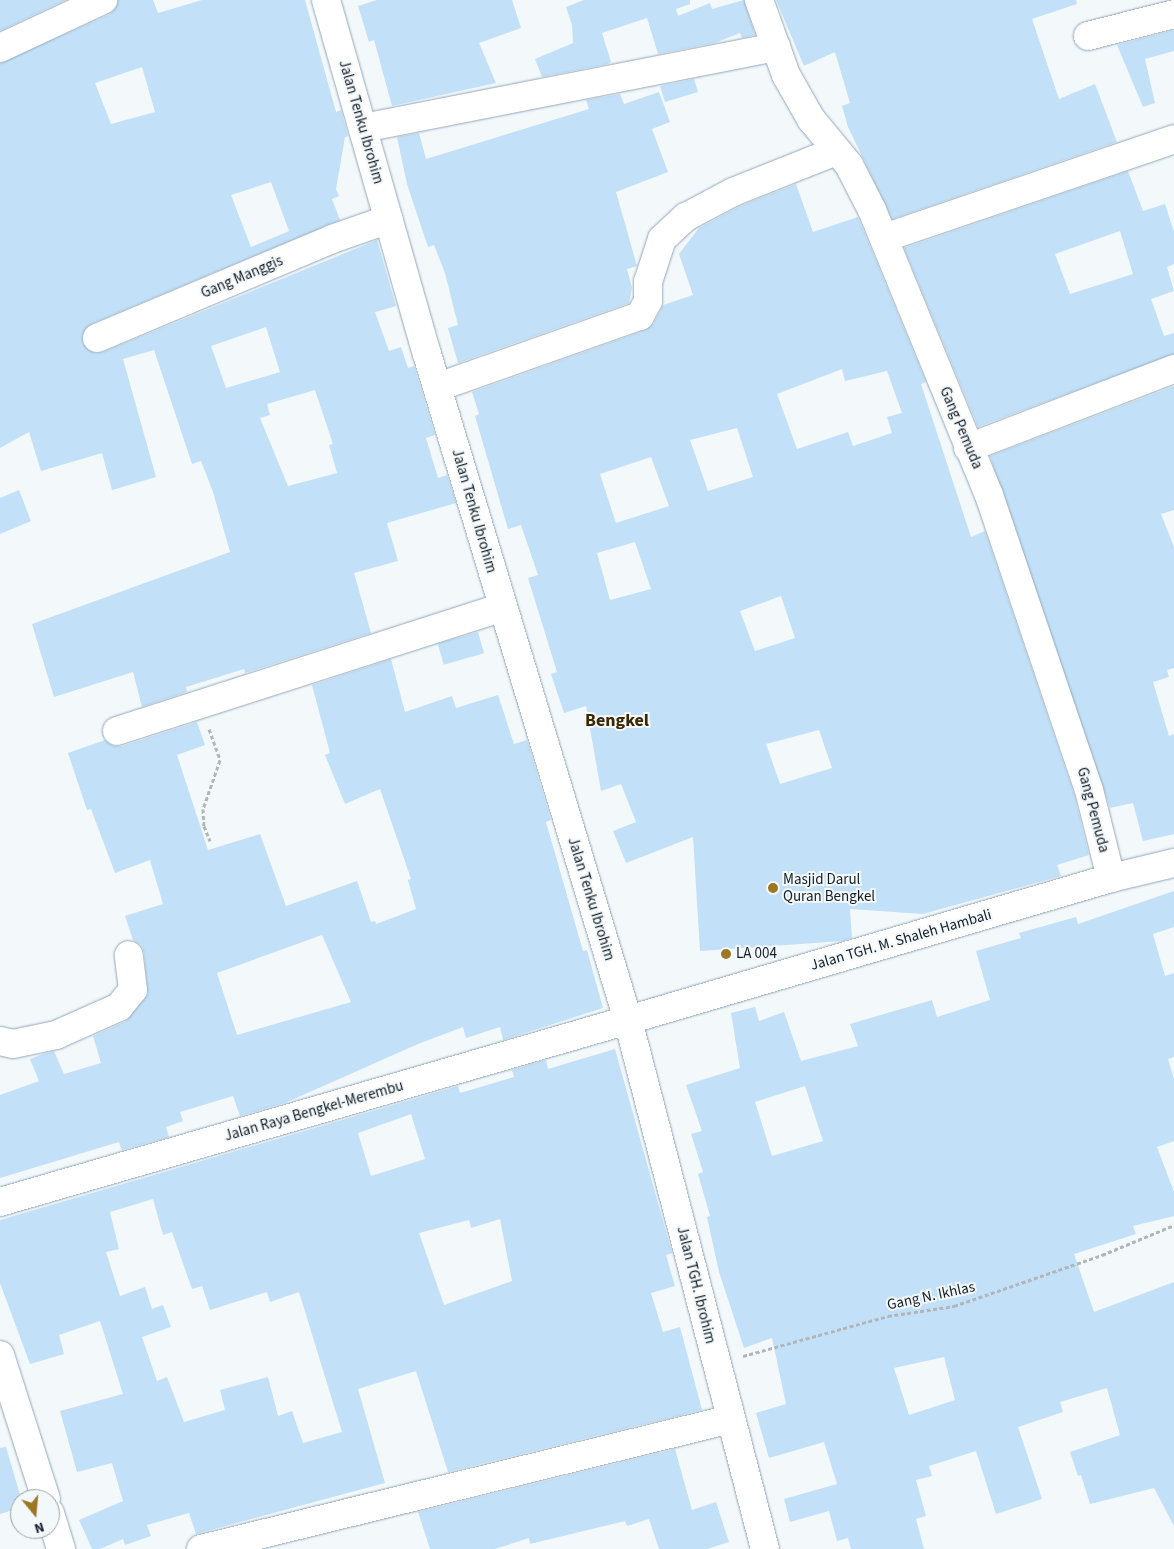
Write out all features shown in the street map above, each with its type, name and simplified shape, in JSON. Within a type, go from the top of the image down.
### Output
[{"type":"main road","points":[[0,48],[103,0]]},
{"type":"main road","name":"Jalan Tenku Ibrohim","points":[[326,0],[502,607],[628,1020]]},
{"type":"main road","name":"Gang Pemuda","points":[[758,0],[786,75],[797,96],[836,152],[849,165],[884,238],[989,496],[1090,790],[1111,878]]},
{"type":"main road","points":[[1088,36],[1174,14]]},
{"type":"main road","points":[[363,128],[776,46]]},
{"type":"main road","points":[[884,238],[1174,139]]},
{"type":"main road","points":[[438,387],[640,316],[648,301],[648,282],[662,239],[686,217],[733,192],[836,152]]},
{"type":"main road","name":"Gang Manggis","points":[[97,338],[332,239],[389,219]]},
{"type":"main road","points":[[968,448],[1174,369]]},
{"type":"main road","points":[[117,731],[211,703],[502,607]]},
{"type":"main road","name":"Jalan TGH. M. Shaleh Hambali","points":[[628,1020],[1111,878],[1174,863]]},
{"type":"main road","points":[[0,1041],[14,1044],[56,1034],[119,1007],[133,990],[129,955]]},
{"type":"main road","name":"Jalan Raya Bengkel-Merembu","points":[[0,1202],[628,1020]]},
{"type":"main road","name":"Jalan TGH. Ibrohim","points":[[628,1020],[765,1549]]},
{"type":"main road","points":[[0,1354],[43,1489]]},
{"type":"main road","points":[[201,1549],[731,1419]]},
{"type":"path","points":[[210,841],[204,826],[203,809],[220,760],[209,730],[211,703]]},
{"type":"path","name":"Gang N. Ikhlas","points":[[716,1364],[888,1316],[954,1306],[1102,1255],[1174,1225]]},
{"type":"building","points":[[0,0],[66,0],[0,31]]},
{"type":"building","points":[[118,0],[153,0],[158,13],[202,0],[305,0],[336,112],[341,110],[348,136],[345,137],[336,189],[339,196],[332,199],[340,220],[91,324],[82,336],[83,344],[95,353],[103,352],[377,240],[396,306],[375,312],[389,351],[401,347],[408,368],[414,366],[435,435],[426,438],[438,478],[447,475],[456,503],[387,523],[398,561],[354,573],[371,633],[245,673],[244,669],[186,687],[187,692],[142,707],[133,672],[54,697],[32,624],[230,552],[213,492],[201,461],[192,464],[154,350],[123,359],[156,477],[112,490],[102,453],[41,471],[29,432],[0,448],[0,63],[110,14]],"holes":[[[142,67],[155,112],[111,124],[95,83]],[[271,182],[289,231],[251,247],[231,195]],[[266,327],[280,372],[226,388],[211,346]],[[315,390],[333,444],[329,445],[337,473],[288,486],[260,418],[270,415],[267,404]]]},
{"type":"building","points":[[377,0],[512,0],[521,28],[479,43],[496,83],[392,106],[374,40],[369,42],[358,6]]},
{"type":"building","points":[[584,0],[690,0],[690,4],[676,9],[678,16],[710,3],[712,9],[744,0],[755,35],[742,38],[740,33],[715,43],[658,54],[647,18],[602,33],[611,62],[608,64],[542,77],[535,59],[573,43],[572,25],[566,7]]},
{"type":"building","points":[[776,0],[1076,0],[1077,4],[1032,19],[1059,99],[1095,84],[1117,142],[892,219],[848,127],[842,106],[850,103],[835,52],[804,66]]},
{"type":"building","points":[[1174,30],[1174,51],[1145,59],[1155,103],[1143,107],[1117,45]]},
{"type":"building","points":[[694,79],[698,92],[665,102],[660,86]]},
{"type":"building","points":[[659,92],[670,122],[652,129],[668,172],[616,192],[637,266],[627,269],[632,288],[629,303],[458,363],[448,328],[458,325],[445,273],[434,245],[428,247],[407,184],[397,137],[419,133],[426,159],[589,109],[586,100],[620,94],[624,104]]},
{"type":"building","points":[[1128,171],[1143,211],[1165,204],[1174,232],[1174,264],[1167,267],[1174,291],[1151,299],[1164,336],[1174,333],[1174,354],[978,427],[904,248]],"holes":[[[1120,231],[1133,274],[1070,294],[1055,254]]]},
{"type":"building","points":[[796,184],[813,232],[858,217],[926,382],[921,384],[971,537],[985,531],[1074,794],[1089,855],[1057,865],[1061,876],[923,914],[850,909],[852,938],[842,941],[700,951],[693,837],[626,863],[613,831],[636,822],[621,784],[601,791],[586,706],[564,713],[551,674],[557,672],[528,578],[538,575],[521,525],[508,529],[475,416],[479,414],[472,392],[646,330],[654,323],[663,305],[693,295],[679,254],[699,228],[740,206]],"holes":[[[842,369],[845,381],[887,371],[902,413],[887,417],[892,433],[853,446],[848,432],[797,449],[777,394]],[[737,428],[753,477],[708,491],[690,440]],[[651,457],[669,506],[616,523],[600,474]],[[635,542],[651,589],[610,600],[597,553]],[[781,596],[795,638],[755,651],[740,611]],[[819,730],[832,768],[780,784],[766,744]]]},
{"type":"building","points":[[1174,386],[1174,510],[1161,514],[1174,547],[1174,668],[1167,670],[1169,677],[1153,682],[1169,736],[1174,734],[1174,834],[1143,841],[1133,803],[1110,808],[990,456]]},
{"type":"building","points":[[19,490],[31,521],[0,534],[0,498]]},
{"type":"building","points":[[478,632],[484,653],[444,665],[438,644]]},
{"type":"building","points":[[391,659],[405,712],[452,696],[456,708],[498,695],[514,744],[527,740],[551,820],[546,822],[583,951],[587,950],[603,1008],[503,1040],[500,1027],[466,1038],[463,1027],[418,1044],[285,1103],[240,1116],[233,1096],[180,1112],[183,1121],[166,1127],[169,1137],[122,1150],[119,1142],[0,1178],[0,1095],[39,1081],[30,1059],[43,1054],[54,1051],[64,1074],[101,1063],[93,1036],[126,1021],[148,994],[144,953],[141,945],[133,940],[125,916],[163,904],[150,860],[115,873],[91,809],[87,810],[68,753],[105,740],[113,746],[122,746],[197,722],[205,745],[177,755],[208,850],[260,834],[286,906],[357,881],[371,922],[375,921],[376,924],[416,909],[408,880],[411,879],[380,789],[345,804],[325,755],[330,753],[312,685]],"holes":[[[322,935],[351,1002],[237,1035],[217,973]]]},
{"type":"building","points":[[1174,891],[1174,927],[1153,934],[1165,976],[1174,973],[1174,1057],[1168,1059],[1174,1079],[1174,1141],[1157,1147],[1174,1192],[1174,1216],[1133,1226],[1136,1234],[1074,1254],[1094,1312],[1174,1282],[1174,1526],[1154,1488],[1090,1504],[1081,1475],[1078,1476],[1070,1452],[1120,1435],[1107,1388],[1060,1402],[1063,1412],[1018,1427],[1042,1499],[996,1514],[976,1451],[929,1466],[932,1476],[916,1480],[926,1516],[916,1519],[924,1549],[851,1549],[848,1538],[837,1541],[829,1511],[790,1522],[784,1499],[837,1484],[824,1442],[769,1458],[756,1413],[786,1404],[772,1338],[744,1348],[719,1272],[707,1217],[710,1216],[698,1174],[703,1172],[691,1134],[702,1131],[686,1085],[740,1068],[731,1013],[755,1007],[759,1021],[784,1012],[801,1061],[858,1046],[850,1024],[932,1000],[937,1017],[990,1000],[976,951],[1021,938],[1019,933],[1076,917],[1078,924]],"holes":[[[805,1086],[823,1141],[772,1156],[755,1102]],[[944,1357],[955,1400],[909,1415],[894,1368]]]},
{"type":"building","points":[[615,1049],[672,1253],[666,1255],[675,1286],[651,1293],[663,1332],[680,1327],[702,1410],[448,1472],[416,1371],[358,1389],[385,1483],[196,1534],[189,1513],[147,1525],[151,1536],[125,1545],[123,1539],[100,1549],[92,1549],[79,1520],[123,1501],[112,1463],[77,1472],[60,1411],[123,1394],[100,1321],[59,1335],[64,1354],[30,1364],[0,1283],[0,1220],[458,1086],[460,1093],[514,1077],[512,1070],[546,1060],[548,1069]],"holes":[[[411,1114],[425,1159],[371,1176],[358,1133]],[[153,1199],[163,1235],[172,1232],[192,1289],[202,1286],[210,1310],[267,1292],[270,1302],[299,1292],[342,1432],[303,1443],[292,1411],[278,1416],[268,1377],[220,1390],[225,1410],[184,1422],[167,1377],[157,1381],[142,1337],[171,1327],[163,1305],[152,1309],[145,1287],[120,1296],[106,1252],[119,1249],[110,1212]],[[500,1219],[512,1281],[444,1305],[419,1233],[469,1220],[471,1228]]]},
{"type":"building","points":[[6,1447],[18,1489],[10,1489],[10,1511],[0,1514],[0,1448]]},
{"type":"building","points":[[675,1449],[692,1510],[716,1502],[729,1542],[707,1549],[659,1549],[649,1519],[627,1526],[625,1521],[530,1544],[529,1538],[495,1549],[430,1549],[418,1512]]},
{"type":"place","name":"Masjid Darul Quran Bengkel","points":[[773,888]]},
{"type":"place","name":"LA 004","points":[[726,954]]},
{"type":"district","name":"Bengkel","points":[[617,721]]}]
